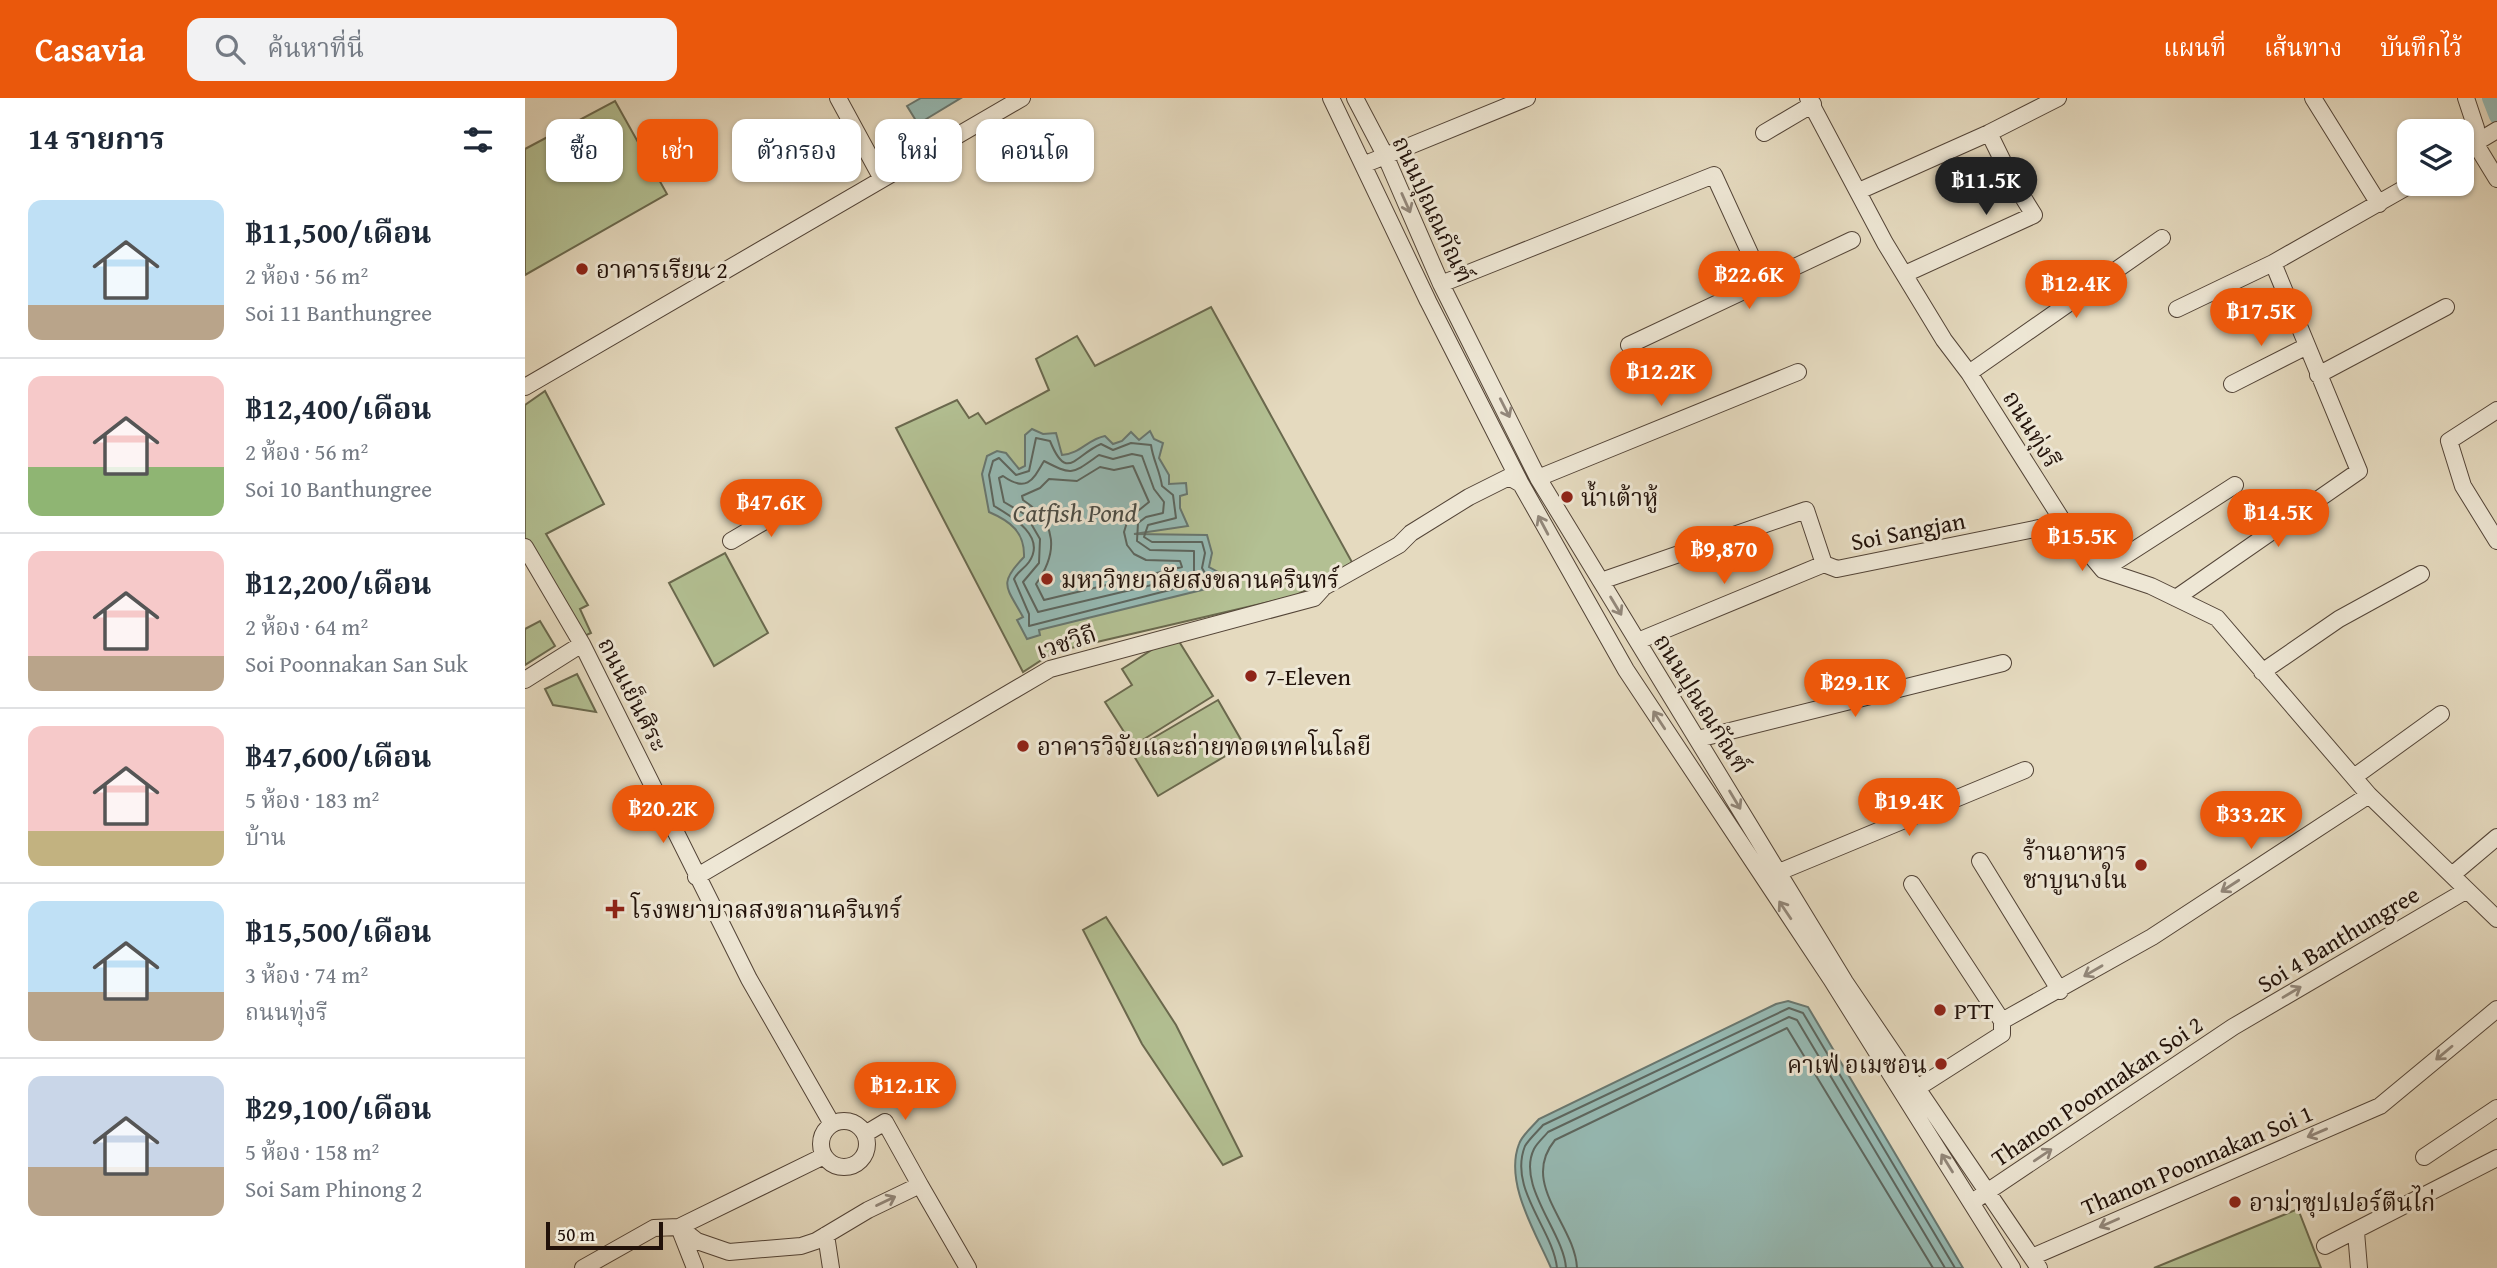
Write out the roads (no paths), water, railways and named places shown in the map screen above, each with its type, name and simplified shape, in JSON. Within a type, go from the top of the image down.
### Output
[{"type":"street","points":[[838,98],[875,166]]},
{"type":"street","points":[[962,133],[1022,98]]},
{"type":"street","name":"ถนนปุณณกัณฑ์","points":[[1331,98],[1521,484],[1626,670],[1831,979],[2012,1268]]},
{"type":"street","name":"ถนนปุณณกัณฑ์","points":[[1355,98],[1385,155],[1441,284],[1538,478],[1845,982],[1919,1087],[2036,1263]]},
{"type":"street","points":[[1363,165],[1527,98]]},
{"type":"street","points":[[1859,191],[1989,133],[2058,98]]},
{"type":"street","points":[[2313,98],[2379,204]]},
{"type":"street","points":[[2466,98],[2473,119]]},
{"type":"street","points":[[1764,133],[1810,101]]},
{"type":"street","name":"ถนนทุ่งรี","points":[[1810,101],[1944,340],[1969,373],[2064,523],[2103,569],[2176,598],[2217,618],[2369,795],[2497,919]]},
{"type":"street","points":[[2474,144],[2496,131]]},
{"type":"street","points":[[1905,274],[2034,215],[2011,178],[1989,133]]},
{"type":"street","points":[[2474,153],[2497,179]]},
{"type":"street","points":[[1441,284],[1714,175],[1764,284]]},
{"type":"street","points":[[525,387],[877,182]]},
{"type":"street","points":[[2177,309],[2273,263],[2397,193]]},
{"type":"street","points":[[1969,373],[2162,238]]},
{"type":"street","points":[[1629,345],[1764,284],[1852,240]]},
{"type":"street","points":[[2176,598],[2359,471],[2273,263]]},
{"type":"street","points":[[2318,375],[2446,307]]},
{"type":"street","points":[[2232,384],[2307,346]]},
{"type":"street","points":[[1538,478],[1798,372]]},
{"type":"street","points":[[2497,410],[2449,441],[2463,486],[2497,541]]},
{"type":"street","name":"เวชวิถี","points":[[696,877],[1050,669],[1314,598],[1324,587],[1399,545],[1411,533],[1469,497],[1509,477],[1521,484]]},
{"type":"street","points":[[2103,569],[2235,485]]},
{"type":"street","points":[[731,541],[792,506]]},
{"type":"street","name":"Soi Sangjan","points":[[1601,581],[1806,510],[1824,564],[1837,569],[2064,523]]},
{"type":"street","name":"ถนนเย็นศิระ","points":[[525,547],[582,644],[749,979],[832,1124]]},
{"type":"street","points":[[1638,641],[1824,564]]},
{"type":"street","points":[[2262,672],[2339,619],[2421,574]]},
{"type":"street","points":[[525,680],[582,644]]},
{"type":"street","points":[[1698,739],[2003,663]]},
{"type":"street","points":[[2354,777],[2441,714]]},
{"type":"street","points":[[1779,872],[2025,770]]},
{"type":"street","points":[[2002,1021],[2153,937],[2369,795]]},
{"type":"street","points":[[2452,875],[2497,837]]},
{"type":"street","points":[[1979,861],[2060,991]]},
{"type":"street","points":[[1912,884],[2002,1021],[2002,1034],[1919,1087]]},
{"type":"street","name":"Soi 4 Banthungree","points":[[2234,1027],[2467,890]]},
{"type":"street","name":"Thanon Poonnakan Soi 1","points":[[2036,1263],[2380,1106],[2497,1009]]},
{"type":"street","name":"Thanon Poonnakan Soi 2","points":[[1971,1202],[2234,1027]]},
{"type":"street","points":[[2424,1157],[2497,1108]]},
{"type":"street","points":[[847,1121],[865,1134],[865,1155],[855,1165],[841,1168],[824,1156],[821,1149],[822,1135],[832,1124],[847,1121]]},
{"type":"street","points":[[865,1134],[885,1122],[968,1268]]},
{"type":"street","points":[[583,1268],[654,1228],[679,1227],[824,1156]]},
{"type":"street","points":[[2325,1246],[2497,1158]]},
{"type":"street","points":[[679,1227],[705,1245],[729,1252],[801,1246],[920,1185]]},
{"type":"street","points":[[679,1227],[695,1268]]},
{"type":"street","points":[[2356,1232],[2359,1268]]},
{"type":"street","points":[[826,1235],[831,1268]]},
{"type":"water","points":[[921,98],[961,98],[926,119],[915,119],[907,106]]},
{"type":"water","name":"Catfish Pond","points":[[1032,429],[1043,434],[1056,433],[1062,455],[1074,452],[1105,436],[1113,444],[1122,441],[1131,432],[1139,440],[1150,431],[1154,439],[1163,443],[1159,458],[1169,475],[1169,484],[1186,483],[1187,494],[1180,496],[1180,508],[1188,526],[1134,534],[1207,535],[1212,553],[1209,567],[1218,572],[1226,584],[1039,630],[1040,635],[1027,639],[1017,620],[1023,617],[1007,586],[1010,573],[1024,557],[1024,548],[1015,528],[989,512],[982,474],[987,456],[997,451],[1006,453],[1019,469],[1025,466],[1025,435]]},
{"type":"water","points":[[1788,1001],[1808,1007],[1963,1268],[1551,1268],[1530,1224],[1516,1175],[1515,1159],[1519,1144],[1528,1131],[1539,1119],[1776,1004]]},
{"type":"waterway","points":[[2490,98],[2497,116]]},
{"type":"place","name":"อาคารเรียน 2","points":[[582,269]]},
{"type":"place","name":"น้ำเต้าหู้","points":[[1567,497]]},
{"type":"place","name":"มหาวิทยาลัยสงขลานครินทร์","points":[[1047,579]]},
{"type":"place","name":"7-Eleven","points":[[1251,676]]},
{"type":"place","name":"อาคารวิจัยและถ่ายทอดเทคโนโลยี","points":[[1023,746]]},
{"type":"place","name":"ร้านอาหาร ชาบูนางใน","points":[[2141,865]]},
{"type":"place","name":"โรงพยาบาลสงขลานครินทร์","points":[[615,909]]},
{"type":"place","name":"PTT","points":[[1940,1010]]},
{"type":"place","name":"คาเฟ่ อเมซอน","points":[[1941,1064]]},
{"type":"place","name":"อาม่าซุปเปอร์ตีนไก่","points":[[2235,1202]]}]
